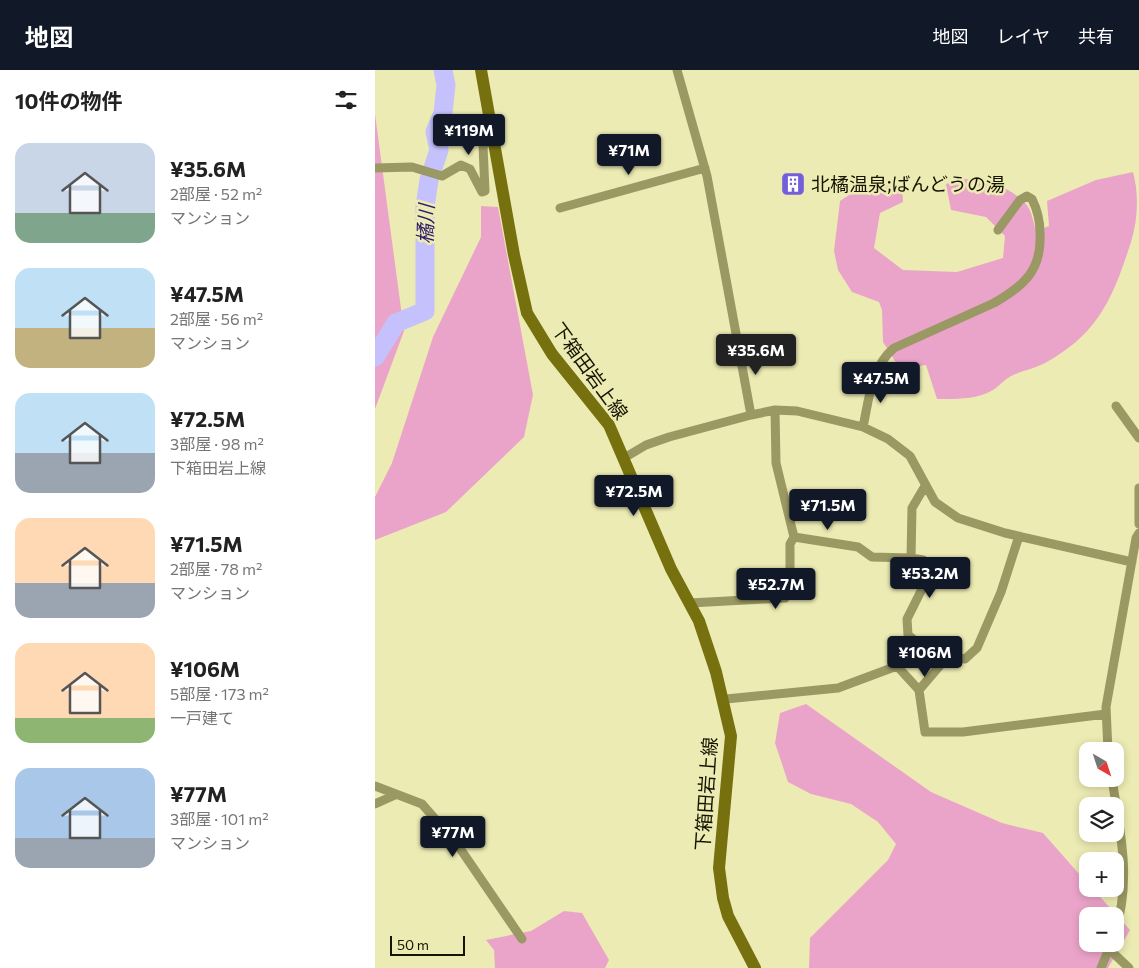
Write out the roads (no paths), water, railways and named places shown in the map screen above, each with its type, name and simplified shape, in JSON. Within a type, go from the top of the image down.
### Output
[{"type":"main road","name":"下箱田岩上線","points":[[481,70],[514,255],[527,313],[551,354],[609,426],[671,568],[699,621],[716,672],[731,736],[719,868],[723,898],[731,923],[755,968]]},
{"type":"street","points":[[677,70],[705,168],[751,415]]},
{"type":"street","points":[[375,168],[412,167],[442,176],[461,165],[470,169],[482,192],[485,191],[483,146],[492,137]]},
{"type":"street","points":[[560,208],[705,168]]},
{"type":"street","points":[[863,427],[875,375],[881,360],[888,353],[894,348],[994,303],[1009,294],[1033,272],[1039,259],[1041,246],[1040,222],[1032,199],[1027,196],[1021,200],[998,230]]},
{"type":"street","points":[[1116,406],[1139,438]]},
{"type":"street","points":[[624,458],[646,445],[669,437],[775,410],[797,411],[863,427],[888,439],[910,456],[935,502],[959,518],[1019,536],[1133,562]]},
{"type":"street","points":[[690,603],[785,598],[790,592],[790,544],[794,537],[776,462],[775,410]]},
{"type":"street","points":[[911,558],[912,508],[925,486]]},
{"type":"street","points":[[1139,488],[1139,524]]},
{"type":"street","points":[[1108,742],[1106,714],[1139,533]]},
{"type":"street","points":[[794,537],[858,547],[872,557],[923,560],[925,583],[907,619],[908,635],[922,646],[948,656],[965,659],[977,648],[1001,592],[1019,536]]},
{"type":"street","points":[[919,690],[948,656]]},
{"type":"street","points":[[726,699],[838,688],[897,666],[919,690],[925,732],[963,732],[1106,714]]},
{"type":"street","points":[[375,786],[422,804],[457,844],[522,939]]},
{"type":"street","points":[[1113,788],[1125,868],[1125,893],[1121,907]]},
{"type":"street","points":[[375,804],[395,794]]},
{"type":"street","points":[[1101,968],[1108,952]]},
{"type":"street","points":[[1115,952],[1129,968]]},
{"type":"waterway","name":"橘川","points":[[375,357],[396,323],[425,311],[425,207],[429,180],[439,150],[435,132],[443,113],[446,85],[443,70]]},
{"type":"place","name":"北橘温泉;ばんどうの湯","points":[[793,184]]}]
